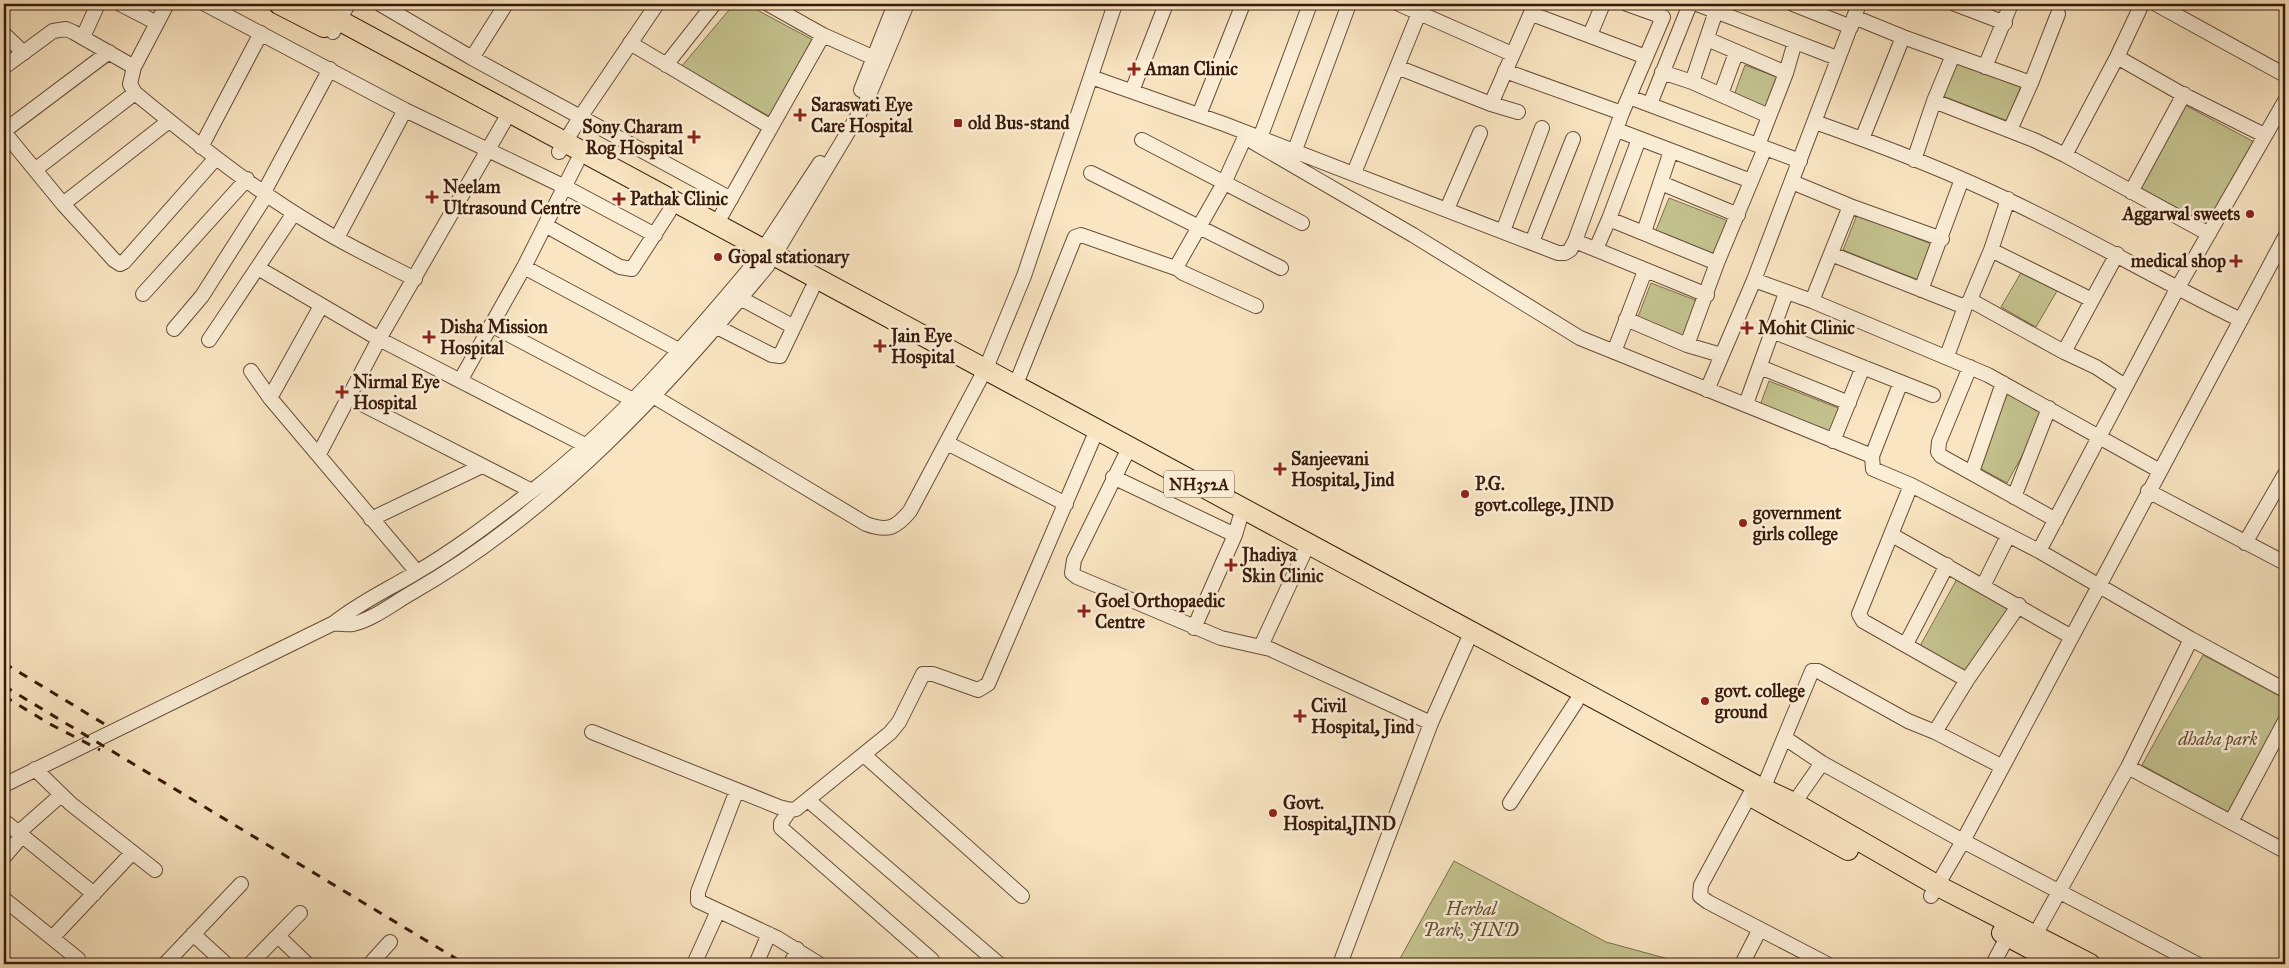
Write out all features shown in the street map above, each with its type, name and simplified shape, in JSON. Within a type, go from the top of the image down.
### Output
[{"type":"highway","name":"NH352A","points":[[280,4],[340,19],[504,122],[562,147],[717,223],[812,288],[983,374],[1016,384],[1127,451],[1756,790],[1934,891],[2011,931],[2059,964]]},
{"type":"highway","name":"NH352A","points":[[309,4],[340,19],[562,147],[577,162],[669,212],[766,256],[983,374],[1093,439],[1127,451],[1238,526],[1304,554],[1576,702],[1756,790],[1794,803],[1934,891]]},
{"type":"highway","name":"NH352A","points":[[2011,931],[2035,935],[2090,964]]},
{"type":"street","points":[[82,37],[98,4]]},
{"type":"street","points":[[120,4],[157,23]]},
{"type":"street","points":[[167,4],[134,67],[130,84],[135,93],[216,158],[266,192],[294,214],[415,279]]},
{"type":"street","points":[[205,4],[405,110],[565,187],[655,235]]},
{"type":"street","points":[[380,4],[472,58],[731,199]]},
{"type":"street","points":[[472,58],[506,4]]},
{"type":"street","points":[[562,147],[657,4]]},
{"type":"street","points":[[666,65],[714,4]]},
{"type":"street","points":[[768,4],[823,35],[879,60]]},
{"type":"street","points":[[879,60],[895,4]]},
{"type":"street","points":[[4,784],[334,623],[357,605],[417,572],[490,521],[532,491],[586,445],[633,400],[717,327],[740,298],[839,132],[866,80],[879,60],[907,4]]},
{"type":"street","points":[[653,396],[866,524],[878,529],[892,528],[901,522],[910,511],[983,374],[1024,276],[1114,4]]},
{"type":"street","points":[[1132,92],[1166,4]]},
{"type":"street","points":[[1199,115],[1243,4]]},
{"type":"street","points":[[1260,138],[1310,4]]},
{"type":"street","points":[[1295,150],[1349,4]]},
{"type":"street","points":[[1399,4],[1512,54]]},
{"type":"street","points":[[1590,35],[1603,4]]},
{"type":"street","points":[[1091,77],[1295,150],[1565,254],[1570,250],[1575,240],[1622,113],[1663,17],[1627,4]]},
{"type":"street","points":[[1650,104],[1690,4]]},
{"type":"street","points":[[1697,4],[1837,58]]},
{"type":"street","points":[[1955,4],[2004,24]]},
{"type":"street","points":[[1985,67],[2011,4]]},
{"type":"street","points":[[2064,155],[2118,57],[2142,4]]},
{"type":"street","points":[[2156,4],[2285,75]]},
{"type":"street","points":[[1801,5],[1855,16],[1902,37],[2031,84]]},
{"type":"street","points":[[1491,104],[1533,9],[1590,35],[1646,57]]},
{"type":"street","points":[[1692,82],[1716,11]]},
{"type":"street","points":[[1354,173],[1419,13]]},
{"type":"street","points":[[2010,130],[2031,84],[2058,14]]},
{"type":"street","points":[[1707,390],[1754,280],[1815,122],[1837,58],[1855,16]]},
{"type":"street","points":[[4,67],[53,31],[66,29],[134,67]]},
{"type":"street","points":[[202,147],[261,33]]},
{"type":"street","points":[[4,34],[24,52]]},
{"type":"street","points":[[717,223],[823,35]]},
{"type":"street","points":[[1862,139],[1902,37]]},
{"type":"street","points":[[1707,39],[1786,74]]},
{"type":"street","points":[[1688,345],[1717,263],[1751,181],[1769,116],[1786,74],[1795,42]]},
{"type":"street","points":[[630,43],[771,127]]},
{"type":"street","points":[[109,52],[4,132],[63,204],[114,260],[120,264],[124,262],[216,158]]},
{"type":"street","points":[[1721,94],[1736,53]]},
{"type":"street","points":[[1914,160],[1934,101],[1953,55]]},
{"type":"street","points":[[2118,57],[2184,94],[2264,135]]},
{"type":"street","points":[[1397,67],[1491,104],[1518,112]]},
{"type":"street","points":[[174,329],[202,296],[266,192],[330,69]]},
{"type":"street","points":[[1505,70],[1622,113]]},
{"type":"street","points":[[1662,72],[1692,82],[1769,116]]},
{"type":"street","points":[[36,169],[135,93]]},
{"type":"street","points":[[2131,192],[2184,94]]},
{"type":"street","points":[[1629,96],[1800,161]]},
{"type":"street","points":[[1934,101],[2010,130],[2064,155],[2209,234]]},
{"type":"street","points":[[2039,551],[2177,289],[2285,101]]},
{"type":"street","points":[[337,238],[405,110]]},
{"type":"street","points":[[63,204],[169,121]]},
{"type":"street","points":[[319,454],[378,339],[415,279],[504,122]]},
{"type":"street","points":[[1815,122],[1862,139],[2008,199],[2117,254],[2177,289],[2241,320]]},
{"type":"street","points":[[1224,124],[1413,234],[1558,325],[1614,352],[1872,456]]},
{"type":"street","points":[[1503,231],[1542,128]]},
{"type":"street","points":[[1617,130],[1751,181]]},
{"type":"street","points":[[1447,209],[1480,133]]},
{"type":"street","points":[[1178,269],[1179,261],[1224,183],[1245,137]]},
{"type":"street","points":[[1532,242],[1573,139]]},
{"type":"street","points":[[1596,249],[1610,219],[1639,139]]},
{"type":"street","points":[[1142,140],[1302,223]]},
{"type":"street","points":[[1644,232],[1671,151]]},
{"type":"street","points":[[460,381],[524,267],[577,162]]},
{"type":"street","points":[[1092,173],[1281,268]]},
{"type":"street","points":[[144,294],[247,179]]},
{"type":"street","points":[[1921,290],[1942,239],[1962,179]]},
{"type":"street","points":[[1792,182],[1850,206],[1942,239]]},
{"type":"street","points":[[1661,183],[1738,215]]},
{"type":"street","points":[[1947,356],[1991,250],[2008,199]]},
{"type":"street","points":[[1812,301],[1850,206]]},
{"type":"street","points":[[545,225],[626,269],[632,269],[669,212]]},
{"type":"street","points":[[209,340],[294,214]]},
{"type":"street","points":[[1610,219],[1717,263]]},
{"type":"street","points":[[1016,384],[1075,237],[1081,235],[1178,269],[1256,306]]},
{"type":"street","points":[[1934,891],[1963,841],[2070,636],[2285,237]]},
{"type":"street","points":[[1575,240],[1645,271],[1707,295]]},
{"type":"street","points":[[1991,250],[2092,300]]},
{"type":"street","points":[[1831,254],[1921,290],[1968,304],[2096,367],[2125,386]]},
{"type":"street","points":[[2064,352],[2117,254]]},
{"type":"street","points":[[334,623],[352,624],[367,618],[446,573],[500,534],[588,460],[653,396],[766,256]]},
{"type":"street","points":[[524,267],[686,353]]},
{"type":"street","points":[[258,268],[378,339],[586,445]]},
{"type":"street","points":[[1614,352],[1645,271]]},
{"type":"street","points":[[1754,280],[1812,301],[1947,356],[2003,383],[2160,471]]},
{"type":"street","points":[[717,327],[776,357],[780,356],[812,288]]},
{"type":"street","points":[[1746,404],[1786,293]]},
{"type":"street","points":[[740,298],[794,327]]},
{"type":"street","points":[[270,398],[322,306]]},
{"type":"street","points":[[1626,319],[1688,345],[1721,355]]},
{"type":"street","points":[[491,325],[633,400]]},
{"type":"street","points":[[1772,331],[1933,395]]},
{"type":"street","points":[[1760,367],[1849,403]]},
{"type":"street","points":[[1833,441],[1863,367]]},
{"type":"street","points":[[1970,367],[1939,442],[1938,452],[2056,520]]},
{"type":"street","points":[[251,371],[270,398],[417,572]]},
{"type":"street","points":[[1901,382],[1872,456],[1873,469],[1911,486],[2039,551],[2191,639],[2285,690]]},
{"type":"street","points":[[1972,472],[2003,383]]},
{"type":"street","points":[[348,398],[532,491]]},
{"type":"street","points":[[2014,497],[2049,408]]},
{"type":"street","points":[[932,960],[781,828],[781,823],[790,810],[808,800],[864,755],[895,727],[923,674],[933,674],[978,690],[988,684],[1093,439]]},
{"type":"street","points":[[947,443],[1066,504]]},
{"type":"street","points":[[1127,451],[1074,560],[1072,573],[1194,628],[1230,641],[1261,646],[1431,724]]},
{"type":"street","points":[[371,519],[482,466]]},
{"type":"street","points":[[2245,543],[2285,477]]},
{"type":"street","points":[[1114,478],[1238,526],[1194,628]]},
{"type":"street","points":[[1911,486],[1859,614],[1863,621],[1967,680]]},
{"type":"street","points":[[2148,491],[2285,563]]},
{"type":"street","points":[[490,521],[500,534]]},
{"type":"street","points":[[1892,536],[2019,605],[2070,636]]},
{"type":"street","points":[[1983,586],[2008,536]]},
{"type":"street","points":[[1261,646],[1304,554]]},
{"type":"street","points":[[1906,644],[1946,564]]},
{"type":"street","points":[[1935,732],[1967,680],[2019,605]]},
{"type":"street","points":[[2035,935],[2060,893],[2128,767],[2191,639]]},
{"type":"street","points":[[1340,964],[1431,724],[1467,642]]},
{"type":"street","points":[[1827,964],[1708,902],[1700,896],[1699,890],[1785,738],[1812,671],[1818,671],[1908,721],[1935,732],[2001,766]]},
{"type":"street","points":[[1510,803],[1576,702]]},
{"type":"street","points":[[2232,822],[2285,721]]},
{"type":"street","points":[[592,732],[790,810]]},
{"type":"street","points":[[1785,738],[1822,763],[1963,841],[2197,964]]},
{"type":"street","points":[[864,755],[1022,896]]},
{"type":"street","points":[[1794,803],[1822,763]]},
{"type":"street","points":[[2128,767],[2285,851]]},
{"type":"street","points":[[35,769],[61,795],[155,870]]},
{"type":"street","points":[[737,790],[697,897],[698,901],[769,934],[797,949],[819,964]]},
{"type":"street","points":[[4,856],[20,835],[61,795]]},
{"type":"street","points":[[808,800],[999,964]]},
{"type":"street","points":[[4,821],[94,894]]},
{"type":"street","points":[[52,938],[132,853]]},
{"type":"street","points":[[165,964],[241,884]]},
{"type":"street","points":[[4,899],[78,959]]},
{"type":"street","points":[[694,964],[718,911]]},
{"type":"street","points":[[250,964],[300,913]]},
{"type":"street","points":[[1742,964],[1760,929]]},
{"type":"street","points":[[1993,964],[2011,931]]},
{"type":"street","points":[[193,934],[226,964]]},
{"type":"street","points":[[756,964],[769,934]]},
{"type":"street","points":[[278,936],[307,964]]},
{"type":"street","points":[[370,964],[390,942]]},
{"type":"street","points":[[791,964],[797,949]]},
{"type":"green space","points":[[734,4],[746,4],[813,40],[769,116],[681,67]]},
{"type":"green space","points":[[1953,61],[2021,86],[2008,121],[1940,95]]},
{"type":"green space","points":[[1745,65],[1782,79],[1770,112],[1733,98]]},
{"type":"green space","points":[[2183,104],[2260,145],[2216,229],[2139,187]]},
{"type":"green space","points":[[1669,198],[1736,224],[1721,261],[1654,235]]},
{"type":"green space","points":[[1857,215],[1934,245],[1921,281],[1843,250]]},
{"type":"green space","points":[[2022,271],[2057,291],[2036,327],[2001,307]]},
{"type":"green space","points":[[1651,283],[1708,305],[1693,344],[1636,322]]},
{"type":"green space","points":[[1769,381],[1851,413],[1840,441],[1759,408]]},
{"type":"green space","points":[[2009,390],[2047,411],[2007,483],[1976,466]]},
{"type":"green space","points":[[1957,579],[2009,608],[1973,675],[1920,646]]},
{"type":"green space","name":"dhaba park","points":[[2203,655],[2285,699],[2285,727],[2236,817],[2142,765]]},
{"type":"green space","name":"Herbal Park, JIND","points":[[1454,861],[1606,942],[1687,964],[1397,964]]},
{"type":"railway","points":[[4,663],[106,725]]},
{"type":"railway","points":[[4,686],[465,964]]},
{"type":"railway","points":[[4,696],[48,723],[100,750]]},
{"type":"place","name":"Aman Clinic","points":[[1134,69]]},
{"type":"place","name":"Saraswati Eye Care Hospital","points":[[800,115]]},
{"type":"place","name":"old Bus-stand","points":[[958,123]]},
{"type":"place","name":"Sony Charam Rog Hospital","points":[[694,137]]},
{"type":"place","name":"Neelam Ultrasound Centre","points":[[432,197]]},
{"type":"place","name":"Pathak Clinic","points":[[619,199]]},
{"type":"place","name":"Aggarwal sweets","points":[[2250,214]]},
{"type":"place","name":"Gopal stationary","points":[[718,257]]},
{"type":"place","name":"medical shop","points":[[2236,261]]},
{"type":"place","name":"Mohit Clinic","points":[[1747,328]]},
{"type":"place","name":"Disha Mission Hospital","points":[[429,337]]},
{"type":"place","name":"Jain Eye Hospital","points":[[880,346]]},
{"type":"place","name":"Nirmal Eye Hospital","points":[[342,392]]},
{"type":"place","name":"Sanjeevani Hospital, Jind","points":[[1280,469]]},
{"type":"place","name":"P.G. govt.college, JIND","points":[[1465,494]]},
{"type":"place","name":"government girls college","points":[[1743,523]]},
{"type":"place","name":"Jhadiya Skin Clinic","points":[[1231,565]]},
{"type":"place","name":"Goel Orthopaedic Centre","points":[[1084,611]]},
{"type":"place","name":"govt. college ground","points":[[1705,701]]},
{"type":"place","name":"Civil Hospital, Jind","points":[[1300,716]]},
{"type":"place","name":"Govt. Hospital,JIND","points":[[1273,813]]}]
